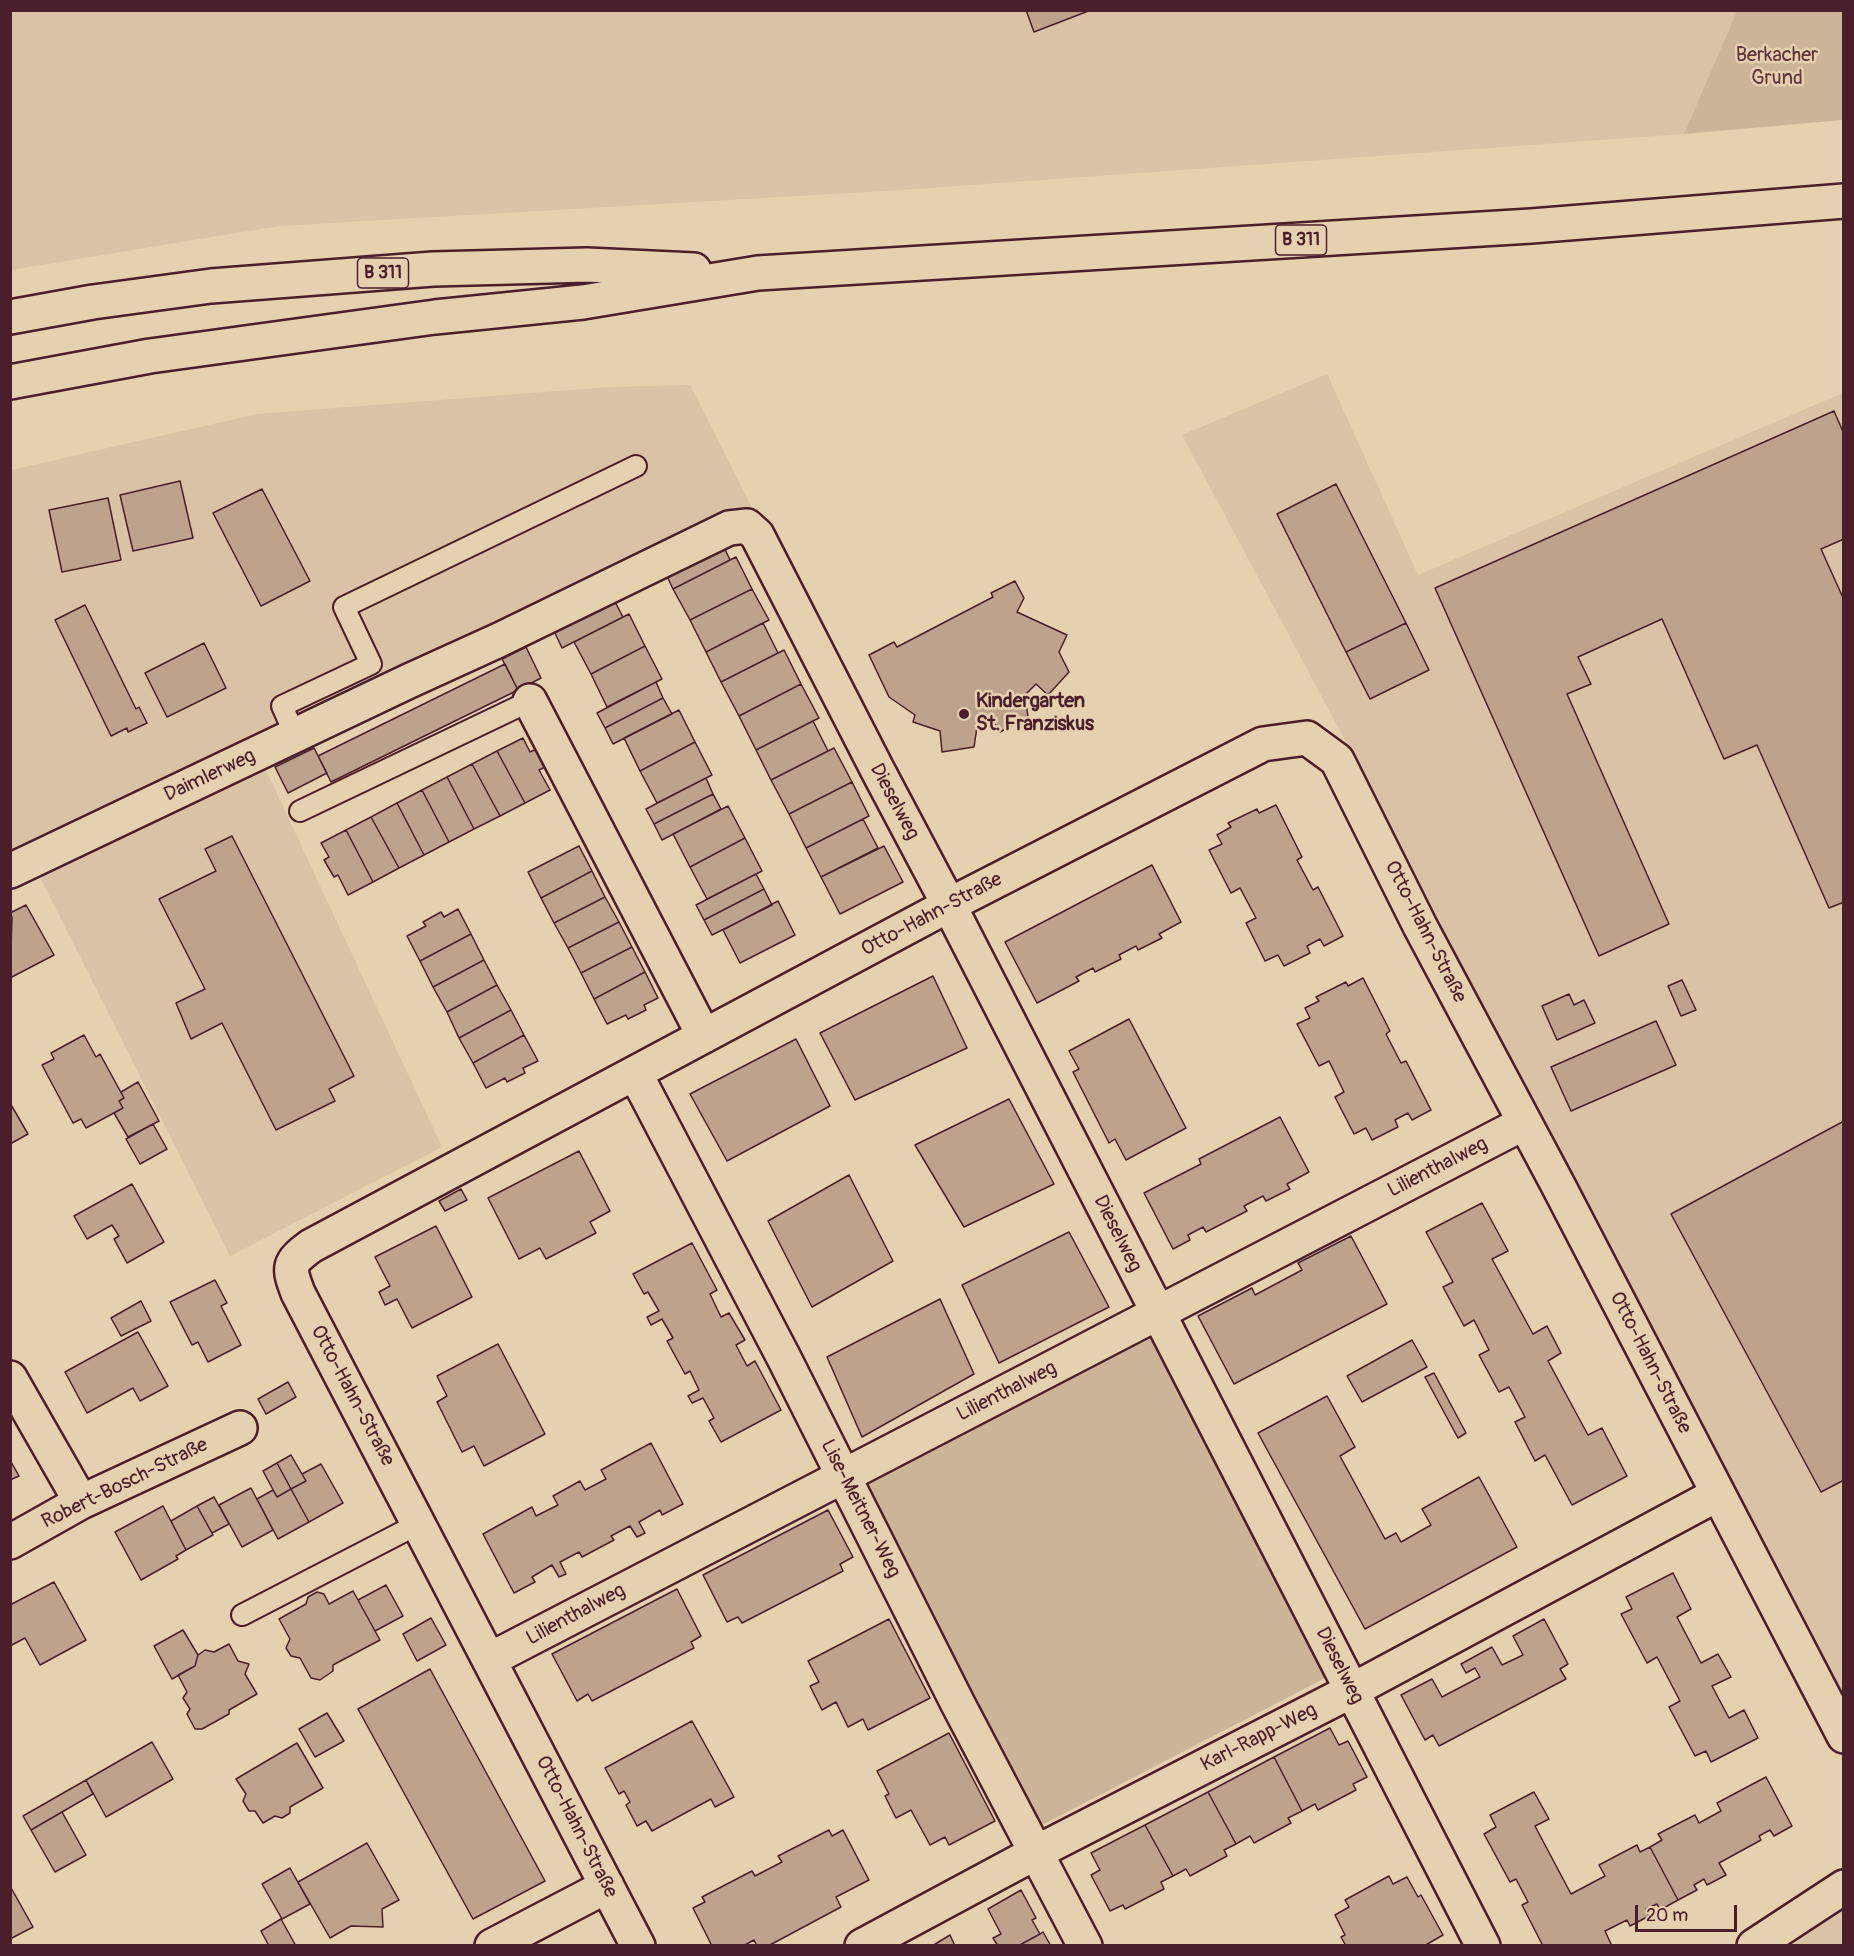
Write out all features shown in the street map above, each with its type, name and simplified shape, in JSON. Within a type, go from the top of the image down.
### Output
[{"type":"street","name":"B 311","points":[[10,382],[150,356],[435,317],[583,302],[758,273],[1532,226],[1844,201]]},
{"type":"street","name":"B 311","points":[[10,317],[93,302],[211,286],[433,269],[587,265],[758,273]]},
{"type":"street","name":"Daimlerweg","points":[[10,870],[499,640],[729,528],[747,526]]},
{"type":"street","name":"Dieselweg","points":[[747,526],[757,535],[949,905],[1483,1946]]},
{"type":"street","points":[[530,701],[704,1036]]},
{"type":"street","name":"Otto-Hahn-Straße","points":[[638,1946],[298,1293],[290,1272],[295,1257],[311,1246],[949,905],[1263,744],[1307,738],[1336,760],[1420,926],[1844,1736]]},
{"type":"street","name":"Lise-Meitner-Weg","points":[[635,1073],[784,1358],[958,1704],[1084,1946]]},
{"type":"street","name":"Lilienthalweg","points":[[489,1660],[1524,1123]]},
{"type":"street","points":[[10,1378],[81,1502]]},
{"type":"street","name":"Robert-Bosch-Straße","points":[[10,1542],[81,1502],[240,1428]]},
{"type":"street","name":"Karl-Rapp-Weg","points":[[862,1946],[1037,1852],[1351,1691],[1718,1494]]},
{"type":"street","points":[[492,1946],[607,1886]]},
{"type":"street","points":[[1754,1946],[1844,1887]]},
{"type":"lane","points":[[295,735],[282,706],[371,664],[344,607],[636,466]]},
{"type":"lane","points":[[300,811],[530,701]]},
{"type":"lane","points":[[242,1616],[418,1524]]},
{"type":"shaded area","points":[[11,11],[1737,11],[1684,134],[901,190],[279,226],[11,270]]},
{"type":"shaded area","points":[[1327,374],[1418,575],[1843,393],[1843,1699],[1345,740],[1182,435]]},
{"type":"shaded area","points":[[690,385],[751,506],[499,640],[258,753],[442,1147],[230,1256],[32,861],[11,871],[11,470],[257,414],[610,387]]},
{"type":"shaded area","points":[[1843,1887],[1843,1945],[1754,1945]]},
{"type":"green space","name":"Berkacher Grund","points":[[1737,11],[1843,11],[1843,120],[1684,134]]},
{"type":"green space","points":[[1151,1336],[1327,1677],[1040,1826],[864,1485]]},
{"type":"building","points":[[1026,10],[1091,10],[1034,32]]},
{"type":"building","points":[[1834,411],[1844,434],[1844,539],[1821,549],[1844,600],[1844,902],[1829,908],[1757,745],[1724,759],[1662,619],[1578,657],[1591,684],[1567,694],[1669,924],[1599,956],[1435,588]]},
{"type":"building","points":[[180,481],[193,538],[133,551],[120,495]]},
{"type":"building","points":[[1336,484],[1406,623],[1346,652],[1277,514]]},
{"type":"building","points":[[262,489],[310,581],[261,606],[213,513]]},
{"type":"building","points":[[108,498],[121,560],[62,572],[49,510]]},
{"type":"building","points":[[723,545],[730,560],[673,589],[666,574]]},
{"type":"building","points":[[736,557],[752,589],[690,620],[673,589]]},
{"type":"building","points":[[1015,581],[1024,598],[1017,612],[1067,635],[1059,652],[1069,672],[1048,695],[1036,684],[1025,695],[1028,717],[1000,732],[992,719],[977,727],[974,747],[942,752],[940,731],[913,722],[915,715],[889,697],[869,655],[894,642],[897,647],[993,597],[991,593]]},
{"type":"building","points":[[752,589],[769,620],[706,652],[690,620]]},
{"type":"building","points":[[614,600],[623,617],[562,648],[554,631]]},
{"type":"building","points":[[85,605],[136,709],[139,707],[147,723],[128,732],[127,728],[111,736],[55,620]]},
{"type":"building","points":[[629,614],[645,646],[591,674],[574,642]]},
{"type":"building","points":[[763,623],[778,653],[721,682],[706,652]]},
{"type":"building","points":[[1406,623],[1429,670],[1370,699],[1346,652]]},
{"type":"building","points":[[204,643],[226,688],[167,717],[145,673]]},
{"type":"building","points":[[645,646],[662,679],[607,707],[591,674]]},
{"type":"building","points":[[526,647],[541,678],[518,690],[502,659]]},
{"type":"building","points":[[784,650],[801,684],[739,716],[721,682]]},
{"type":"building","points":[[505,664],[518,690],[331,782],[318,756]]},
{"type":"building","points":[[656,682],[663,698],[605,728],[597,713]]},
{"type":"building","points":[[801,684],[819,718],[756,750],[739,716]]},
{"type":"building","points":[[663,698],[672,714],[613,744],[605,728]]},
{"type":"building","points":[[679,710],[695,742],[640,771],[624,738]]},
{"type":"building","points":[[813,721],[828,751],[771,780],[756,750]]},
{"type":"building","points":[[523,738],[530,752],[536,749],[545,767],[539,770],[550,790],[525,803],[497,751]]},
{"type":"building","points":[[695,742],[712,775],[657,803],[640,771]]},
{"type":"building","points":[[314,748],[327,773],[288,793],[275,767]]},
{"type":"building","points":[[834,748],[852,782],[789,814],[771,780]]},
{"type":"building","points":[[497,751],[525,803],[500,816],[472,764]]},
{"type":"building","points":[[472,764],[500,816],[474,829],[447,777]]},
{"type":"building","points":[[447,777],[474,829],[449,842],[422,790]]},
{"type":"building","points":[[706,778],[713,794],[654,824],[646,809]]},
{"type":"building","points":[[852,782],[869,816],[806,848],[789,814]]},
{"type":"building","points":[[422,790],[449,842],[424,855],[397,803]]},
{"type":"building","points":[[713,794],[721,809],[662,840],[654,824]]},
{"type":"building","points":[[397,803],[424,855],[399,868],[371,817]]},
{"type":"building","points":[[1276,805],[1302,857],[1297,860],[1313,890],[1318,887],[1343,936],[1324,946],[1320,939],[1307,946],[1310,953],[1284,966],[1278,955],[1265,961],[1246,923],[1256,918],[1240,888],[1231,893],[1209,850],[1222,844],[1217,835],[1231,827],[1228,823],[1257,809],[1259,813]]},
{"type":"building","points":[[728,806],[745,838],[690,867],[673,834]]},
{"type":"building","points":[[371,817],[399,868],[373,882],[346,830]]},
{"type":"building","points":[[863,819],[878,848],[821,877],[806,848]]},
{"type":"building","points":[[346,830],[373,882],[348,895],[338,875],[334,877],[324,860],[329,857],[321,843]]},
{"type":"building","points":[[232,836],[354,1076],[329,1089],[335,1101],[276,1130],[222,1023],[191,1039],[176,1003],[205,989],[159,899],[216,871],[205,849]]},
{"type":"building","points":[[745,838],[762,871],[707,899],[690,867]]},
{"type":"building","points":[[579,846],[592,871],[541,898],[528,872]]},
{"type":"building","points":[[884,846],[903,882],[840,914],[821,877]]},
{"type":"building","points":[[1152,865],[1181,922],[1159,934],[1162,938],[1138,950],[1136,946],[1119,955],[1121,959],[1095,972],[1093,968],[1076,977],[1079,981],[1037,1003],[1005,942]]},
{"type":"building","points":[[592,871],[605,897],[554,923],[541,898]]},
{"type":"building","points":[[756,874],[764,889],[704,920],[696,905]]},
{"type":"building","points":[[764,889],[772,905],[712,935],[704,920]]},
{"type":"building","points":[[605,897],[619,922],[568,948],[554,923]]},
{"type":"building","points":[[778,901],[795,935],[740,963],[723,930]]},
{"type":"building","points":[[26,905],[54,955],[10,978],[12,917],[10,913]]},
{"type":"building","points":[[458,909],[471,934],[420,961],[407,936],[426,926],[423,922],[441,912],[444,917]]},
{"type":"building","points":[[619,922],[632,947],[581,973],[568,948]]},
{"type":"building","points":[[471,934],[484,960],[433,987],[420,961]]},
{"type":"building","points":[[632,947],[645,972],[594,999],[581,973]]},
{"type":"building","points":[[484,960],[497,985],[447,1012],[433,987]]},
{"type":"building","points":[[645,972],[658,998],[644,1005],[646,1010],[628,1019],[626,1015],[607,1024],[594,999]]},
{"type":"building","points":[[933,976],[967,1048],[855,1100],[820,1033]]},
{"type":"building","points":[[1363,978],[1390,1031],[1386,1034],[1401,1063],[1406,1061],[1431,1110],[1412,1120],[1408,1113],[1395,1120],[1398,1127],[1372,1140],[1366,1128],[1354,1134],[1335,1097],[1344,1092],[1329,1061],[1319,1066],[1297,1024],[1310,1018],[1305,1008],[1319,1001],[1316,997],[1346,982],[1348,986]]},
{"type":"building","points":[[1682,980],[1696,1010],[1681,1016],[1668,986]]},
{"type":"building","points":[[497,985],[511,1010],[459,1038],[447,1012]]},
{"type":"building","points":[[1569,994],[1574,1005],[1584,1000],[1595,1023],[1557,1040],[1542,1006]]},
{"type":"building","points":[[511,1010],[524,1035],[473,1063],[459,1038]]},
{"type":"building","points":[[1129,1019],[1186,1128],[1126,1160],[1115,1139],[1109,1143],[1073,1072],[1079,1069],[1069,1051]]},
{"type":"building","points":[[1656,1021],[1676,1065],[1571,1111],[1551,1067]]},
{"type":"building","points":[[84,1035],[96,1057],[100,1054],[124,1098],[119,1101],[123,1108],[86,1128],[81,1119],[73,1123],[42,1065],[54,1059],[51,1053]]},
{"type":"building","points":[[524,1035],[538,1061],[523,1068],[525,1073],[507,1082],[505,1078],[486,1088],[473,1063]]},
{"type":"building","points":[[796,1039],[830,1106],[727,1161],[690,1094]]},
{"type":"building","points":[[138,1082],[159,1121],[128,1137],[114,1113],[123,1108],[119,1101],[124,1098],[121,1092]]},
{"type":"building","points":[[1009,1099],[1054,1184],[964,1227],[915,1145]]},
{"type":"building","points":[[10,1103],[28,1134],[10,1144]]},
{"type":"building","points":[[1280,1117],[1309,1172],[1287,1184],[1290,1189],[1266,1201],[1263,1196],[1244,1206],[1247,1211],[1206,1232],[1203,1227],[1188,1235],[1190,1240],[1173,1249],[1144,1193],[1201,1164],[1199,1159]]},
{"type":"building","points":[[1844,1121],[1844,1480],[1821,1492],[1671,1214]]},
{"type":"building","points":[[153,1124],[167,1149],[140,1164],[126,1139]]},
{"type":"building","points":[[579,1151],[610,1211],[590,1222],[596,1233],[546,1259],[540,1248],[519,1259],[488,1198]]},
{"type":"building","points":[[849,1175],[893,1261],[812,1307],[768,1221]]},
{"type":"building","points":[[132,1184],[164,1242],[127,1263],[114,1239],[119,1236],[112,1225],[87,1239],[74,1216]]},
{"type":"building","points":[[461,1189],[467,1200],[445,1211],[439,1201]]},
{"type":"building","points":[[1482,1203],[1508,1251],[1492,1259],[1533,1334],[1547,1326],[1561,1353],[1548,1361],[1588,1435],[1602,1428],[1627,1476],[1572,1505],[1545,1455],[1535,1461],[1515,1422],[1525,1417],[1509,1387],[1499,1392],[1479,1355],[1489,1350],[1474,1320],[1464,1326],[1443,1287],[1453,1282],[1426,1232]]},
{"type":"building","points":[[436,1226],[472,1297],[412,1328],[397,1299],[385,1305],[379,1292],[390,1286],[375,1257]]},
{"type":"building","points":[[1069,1232],[1109,1307],[999,1363],[962,1285]]},
{"type":"building","points":[[1351,1236],[1387,1304],[1234,1384],[1198,1316],[1252,1288],[1255,1295],[1302,1270],[1298,1263]]},
{"type":"building","points":[[692,1243],[717,1290],[710,1294],[721,1317],[729,1313],[745,1340],[736,1345],[747,1366],[755,1361],[781,1410],[721,1442],[709,1421],[714,1418],[703,1398],[692,1403],[688,1396],[699,1390],[690,1371],[685,1374],[667,1341],[673,1338],[662,1319],[651,1325],[647,1317],[659,1311],[648,1292],[644,1294],[633,1274]]},
{"type":"building","points":[[215,1280],[227,1303],[221,1306],[241,1345],[208,1362],[198,1342],[192,1345],[170,1302]]},
{"type":"building","points":[[940,1299],[974,1374],[862,1437],[827,1357]]},
{"type":"building","points":[[141,1301],[151,1321],[121,1336],[111,1318]]},
{"type":"building","points":[[138,1332],[168,1386],[140,1401],[133,1388],[87,1413],[65,1372]]},
{"type":"building","points":[[1412,1340],[1427,1367],[1362,1402],[1347,1376]]},
{"type":"building","points":[[498,1344],[545,1434],[484,1466],[474,1446],[462,1452],[437,1402],[447,1396],[437,1376]]},
{"type":"building","points":[[1434,1373],[1466,1433],[1458,1438],[1425,1377]]},
{"type":"building","points":[[288,1382],[296,1397],[266,1414],[258,1399]]},
{"type":"building","points":[[1327,1396],[1355,1447],[1340,1456],[1385,1539],[1396,1533],[1401,1542],[1431,1525],[1422,1509],[1479,1477],[1517,1547],[1365,1629],[1258,1433]]},
{"type":"building","points":[[651,1443],[683,1504],[662,1515],[660,1510],[639,1522],[645,1533],[637,1537],[630,1526],[611,1536],[614,1540],[582,1557],[579,1552],[560,1562],[566,1574],[559,1577],[552,1565],[532,1577],[535,1582],[514,1593],[483,1534],[532,1507],[536,1516],[558,1505],[553,1496],[580,1481],[585,1490],[606,1479],[601,1470]]},
{"type":"building","points":[[291,1455],[306,1481],[291,1489],[277,1463]]},
{"type":"building","points":[[10,1460],[19,1476],[10,1480]]},
{"type":"building","points":[[277,1463],[291,1489],[277,1497],[263,1471]]},
{"type":"building","points":[[321,1464],[343,1503],[309,1522],[291,1489],[306,1481],[302,1474]]},
{"type":"building","points":[[251,1488],[273,1530],[242,1547],[219,1505]]},
{"type":"building","points":[[291,1489],[309,1522],[278,1539],[257,1499],[273,1490],[277,1497]]},
{"type":"building","points":[[214,1497],[229,1524],[212,1533],[197,1506]]},
{"type":"building","points":[[163,1506],[186,1550],[176,1556],[178,1559],[141,1580],[115,1532]]},
{"type":"building","points":[[197,1506],[213,1535],[186,1550],[171,1521]]},
{"type":"building","points":[[828,1510],[853,1557],[840,1564],[843,1571],[742,1623],[738,1617],[727,1622],[703,1575]]},
{"type":"building","points":[[1673,1573],[1691,1609],[1677,1617],[1701,1663],[1718,1654],[1731,1677],[1712,1686],[1729,1718],[1744,1710],[1758,1738],[1711,1762],[1706,1751],[1695,1756],[1669,1707],[1680,1701],[1657,1657],[1647,1663],[1621,1614],[1632,1609],[1626,1597]]},
{"type":"building","points":[[54,1582],[86,1640],[40,1665],[25,1638],[10,1646],[10,1605]]},
{"type":"building","points":[[386,1585],[403,1616],[375,1631],[358,1600]]},
{"type":"building","points":[[677,1589],[701,1636],[691,1642],[694,1648],[592,1701],[588,1694],[577,1701],[552,1654]]},
{"type":"building","points":[[353,1591],[380,1640],[333,1665],[333,1671],[320,1680],[311,1678],[300,1658],[291,1656],[286,1648],[290,1639],[279,1619],[306,1604],[308,1597],[317,1592],[324,1594],[329,1604]]},
{"type":"building","points":[[431,1618],[446,1645],[417,1661],[403,1634]]},
{"type":"building","points":[[889,1619],[930,1698],[868,1730],[863,1719],[848,1727],[836,1702],[822,1710],[810,1686],[819,1682],[808,1661]]},
{"type":"building","points":[[1544,1619],[1568,1664],[1560,1669],[1566,1679],[1439,1746],[1433,1735],[1425,1740],[1401,1695],[1432,1679],[1442,1697],[1480,1677],[1475,1668],[1466,1673],[1461,1664],[1492,1647],[1502,1665],[1523,1655],[1513,1636]]},
{"type":"building","points":[[183,1630],[198,1655],[195,1666],[172,1679],[154,1646]]},
{"type":"building","points":[[229,1644],[238,1661],[249,1664],[245,1674],[257,1694],[229,1710],[229,1714],[202,1729],[195,1729],[187,1714],[190,1709],[183,1698],[187,1692],[178,1675],[195,1666],[198,1655],[205,1650],[214,1652]]},
{"type":"building","points":[[430,1669],[545,1881],[473,1919],[358,1709]]},
{"type":"building","points":[[327,1713],[344,1741],[315,1757],[299,1729]]},
{"type":"building","points":[[692,1721],[734,1797],[715,1807],[711,1799],[652,1831],[646,1821],[637,1826],[626,1805],[630,1802],[624,1791],[619,1794],[605,1768]]},
{"type":"building","points":[[1330,1728],[1339,1745],[1348,1741],[1367,1777],[1353,1784],[1356,1790],[1318,1810],[1315,1804],[1302,1811],[1274,1757]]},
{"type":"building","points":[[949,1733],[995,1821],[949,1845],[945,1837],[930,1845],[911,1810],[896,1818],[885,1796],[889,1794],[877,1771]]},
{"type":"building","points":[[152,1742],[173,1779],[106,1817],[86,1780]]},
{"type":"building","points":[[297,1743],[323,1788],[290,1807],[290,1813],[282,1818],[275,1816],[263,1823],[255,1811],[249,1811],[243,1801],[246,1794],[236,1779]]},
{"type":"building","points":[[1274,1757],[1302,1811],[1288,1818],[1291,1823],[1254,1843],[1250,1836],[1236,1844],[1208,1792]]},
{"type":"building","points":[[1766,1777],[1792,1826],[1774,1836],[1770,1830],[1759,1836],[1761,1840],[1719,1863],[1726,1875],[1707,1885],[1704,1879],[1694,1885],[1697,1890],[1678,1900],[1650,1847],[1662,1840],[1658,1834],[1695,1815],[1699,1823],[1721,1811],[1717,1803]]},
{"type":"building","points":[[86,1780],[93,1794],[31,1830],[23,1816]]},
{"type":"building","points":[[1208,1792],[1236,1844],[1224,1850],[1227,1856],[1190,1876],[1186,1869],[1173,1876],[1145,1825]]},
{"type":"building","points":[[1534,1792],[1549,1819],[1535,1826],[1571,1894],[1605,1876],[1599,1865],[1637,1845],[1640,1852],[1650,1847],[1678,1900],[1660,1910],[1657,1904],[1646,1909],[1649,1916],[1630,1926],[1627,1920],[1605,1931],[1612,1946],[1543,1946],[1522,1905],[1528,1902],[1516,1879],[1510,1882],[1484,1834],[1496,1827],[1490,1815]]},
{"type":"building","points":[[62,1812],[86,1855],[55,1872],[31,1830]]},
{"type":"building","points":[[1145,1825],[1173,1876],[1161,1882],[1164,1889],[1125,1909],[1123,1905],[1110,1911],[1091,1875],[1100,1870],[1091,1853]]},
{"type":"building","points":[[829,1830],[832,1836],[843,1830],[869,1880],[836,1897],[841,1907],[768,1946],[757,1946],[754,1940],[743,1946],[712,1946],[693,1908],[705,1902],[702,1897],[752,1871],[755,1876],[782,1862],[778,1856]]},
{"type":"building","points":[[367,1843],[399,1900],[382,1909],[383,1927],[351,1926],[330,1938],[298,1882]]},
{"type":"building","points":[[290,1868],[310,1904],[282,1919],[262,1884]]},
{"type":"building","points":[[1389,1876],[1393,1884],[1407,1877],[1418,1897],[1421,1895],[1443,1935],[1424,1946],[1346,1946],[1341,1937],[1345,1935],[1335,1915],[1349,1907],[1345,1900]]},
{"type":"building","points":[[10,1886],[33,1927],[10,1939]]},
{"type":"building","points":[[1021,1890],[1036,1918],[1032,1920],[1040,1934],[1018,1946],[998,1946],[993,1938],[1001,1934],[988,1909]]},
{"type":"building","points":[[281,1919],[296,1946],[269,1946],[261,1931]]},
{"type":"building","points":[[1043,1932],[1051,1946],[1018,1946],[1040,1934]]},
{"type":"building","points":[[950,1935],[955,1946],[932,1946]]},
{"type":"place","name":"Kindergarten St. Franziskus","points":[[964,714]]}]
